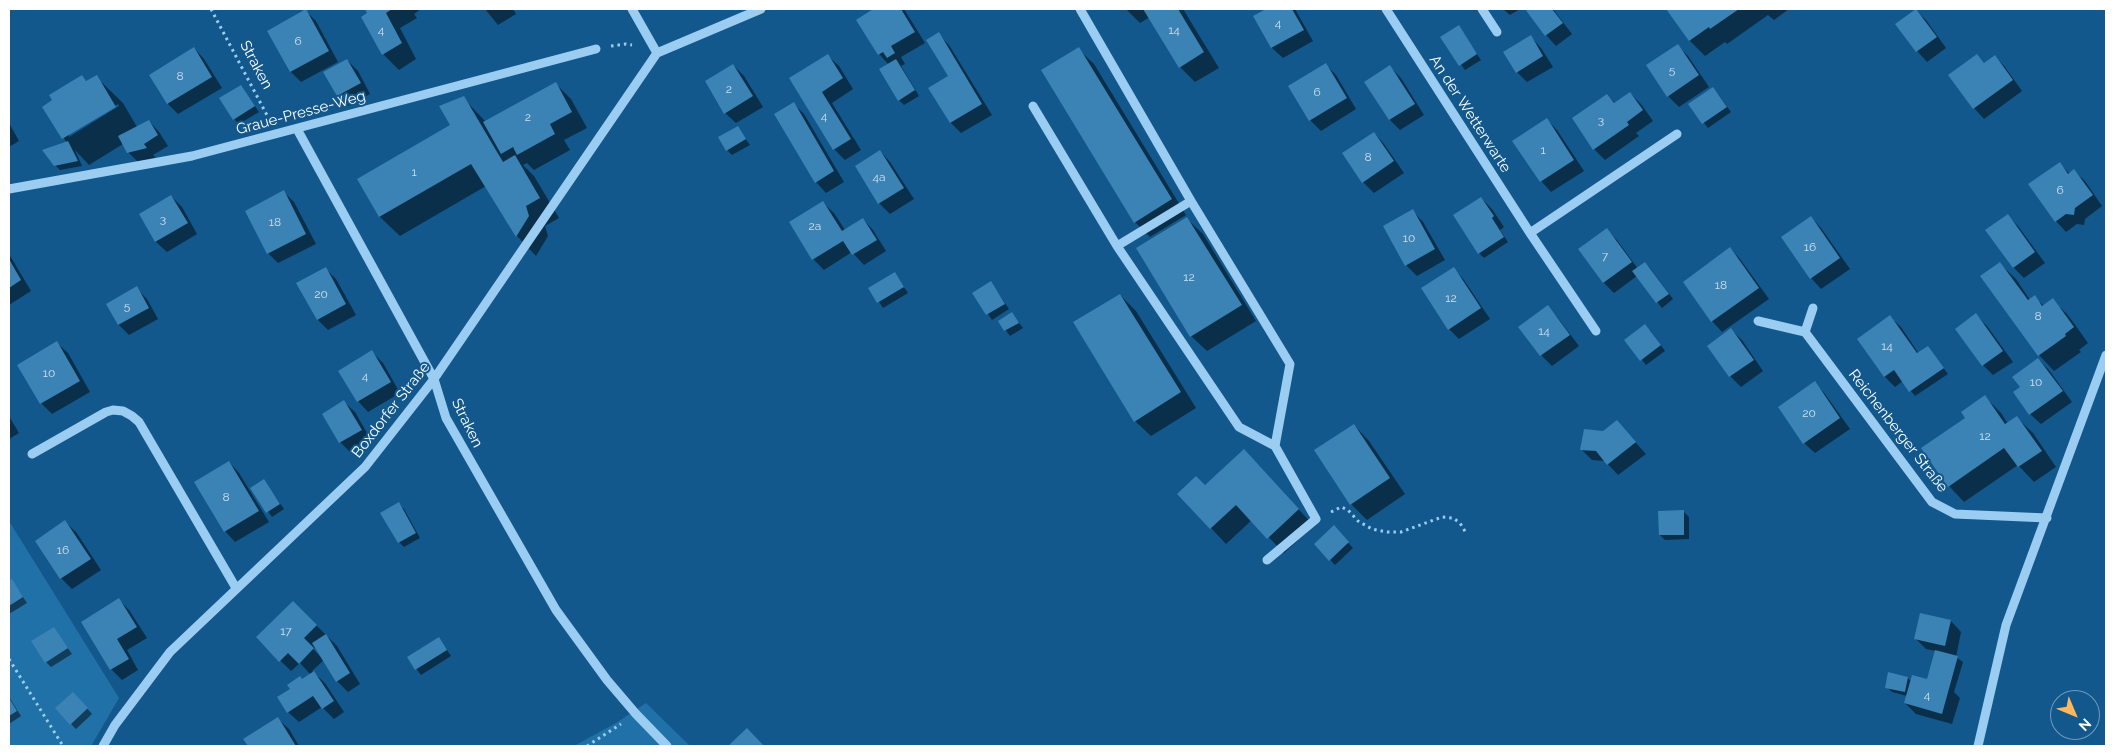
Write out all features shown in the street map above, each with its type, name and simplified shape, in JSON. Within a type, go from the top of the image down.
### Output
[{"type":"street","points":[[632,9],[657,52],[761,9]]},
{"type":"street","points":[[1080,9],[1192,202],[1290,364],[1275,446]]},
{"type":"street","name":"An der Wetterwarte","points":[[1386,9],[1530,234],[1596,331]]},
{"type":"street","points":[[1482,9],[1497,32]]},
{"type":"street","name":"Graue-Presse-Weg","points":[[9,189],[192,156],[596,49]]},
{"type":"street","name":"Boxdorfer Straße","points":[[103,746],[115,725],[170,652],[366,466],[434,380],[657,52]]},
{"type":"street","points":[[1033,106],[1117,246],[1240,427],[1275,446],[1316,519],[1266,560]]},
{"type":"street","name":"Straken","points":[[297,129],[434,380],[446,418],[556,610],[607,680],[667,746]]},
{"type":"street","points":[[1530,234],[1677,134]]},
{"type":"street","points":[[1117,246],[1192,202]]},
{"type":"street","points":[[1758,322],[1806,332],[1813,308]]},
{"type":"street","name":"Reichenberger Straße","points":[[1806,332],[1932,502],[1955,514],[2047,518]]},
{"type":"street","points":[[1978,746],[2006,625],[2106,355]]},
{"type":"street","points":[[32,454],[106,412],[114,410],[123,411],[132,416],[139,422],[236,588]]},
{"type":"path","name":"Straken","points":[[211,9],[277,133]]},
{"type":"path","points":[[596,49],[626,44],[657,52]]},
{"type":"path","points":[[1316,519],[1341,507],[1348,510],[1358,521],[1372,529],[1401,532],[1442,517],[1454,518],[1460,523],[1466,533]]},
{"type":"path","points":[[9,659],[63,746]]},
{"type":"path","points":[[587,746],[636,714]]},
{"type":"shaded area","points":[[9,521],[119,698],[91,746],[9,746]]},
{"type":"shaded area","points":[[646,703],[690,746],[574,746],[616,723]]},
{"type":"building","points":[[306,9],[329,51],[290,72],[267,31]]},
{"type":"building","points":[[365,9],[392,9],[386,13],[402,43],[382,55],[361,17],[367,13]]},
{"type":"building","points":[[873,9],[901,9],[915,32],[891,46],[895,53],[887,58],[883,52],[878,55],[856,20]]},
{"type":"building","points":[[1143,9],[1178,9],[1204,52],[1179,68]]},
{"type":"building","points":[[1266,9],[1292,9],[1304,30],[1271,48],[1253,16]]},
{"type":"building","points":[[1525,9],[1552,9],[1563,23],[1545,36]]},
{"type":"building","points":[[1666,9],[1739,9],[1689,41]]},
{"type":"building","points":[[1916,9],[1937,37],[1916,52],[1895,24]]},
{"type":"building","points":[[1459,25],[1477,54],[1459,66],[1440,37]]},
{"type":"building","points":[[939,32],[982,104],[950,123],[928,88],[948,76],[926,40]]},
{"type":"building","points":[[1531,35],[1543,56],[1516,73],[1503,52]]},
{"type":"building","points":[[1678,44],[1699,75],[1667,97],[1646,65]]},
{"type":"building","points":[[194,47],[212,77],[167,104],[149,75]]},
{"type":"building","points":[[1079,47],[1172,199],[1134,223],[1041,70]]},
{"type":"building","points":[[828,54],[843,78],[822,92],[851,139],[833,150],[789,78]]},
{"type":"building","points":[[1977,54],[1984,63],[1995,55],[2013,80],[1973,109],[1948,75]]},
{"type":"building","points":[[347,59],[361,83],[337,96],[323,72]]},
{"type":"building","points":[[896,59],[915,90],[898,101],[879,69]]},
{"type":"building","points":[[1326,63],[1347,98],[1309,121],[1288,86]]},
{"type":"building","points":[[733,64],[753,96],[724,114],[705,81]]},
{"type":"building","points":[[1390,65],[1415,104],[1389,120],[1364,82]]},
{"type":"building","points":[[82,75],[86,81],[97,75],[116,107],[62,139],[42,107],[52,100],[49,95]]},
{"type":"building","points":[[556,82],[572,112],[550,124],[555,134],[517,155],[513,147],[501,154],[483,122]]},
{"type":"building","points":[[241,85],[255,106],[233,120],[219,98]]},
{"type":"building","points":[[1713,87],[1727,107],[1702,124],[1688,104]]},
{"type":"building","points":[[1630,92],[1643,110],[1627,122],[1629,125],[1593,150],[1572,118],[1607,94],[1614,103]]},
{"type":"building","points":[[464,96],[503,162],[515,155],[540,198],[526,206],[529,216],[516,237],[471,164],[379,217],[357,179],[450,125],[439,106]]},
{"type":"building","points":[[794,102],[834,171],[815,183],[774,114]]},
{"type":"building","points":[[1547,118],[1574,160],[1540,182],[1512,141]]},
{"type":"building","points":[[149,120],[158,135],[144,144],[147,148],[127,153],[118,136]]},
{"type":"building","points":[[738,126],[746,139],[726,151],[718,137]]},
{"type":"building","points":[[1374,132],[1394,161],[1362,183],[1342,153]]},
{"type":"building","points":[[68,141],[78,161],[54,166],[42,150]]},
{"type":"building","points":[[880,150],[904,188],[878,204],[855,166]]},
{"type":"building","points":[[2060,162],[2068,174],[2074,169],[2093,195],[2075,208],[2074,215],[2066,214],[2055,222],[2028,184]]},
{"type":"building","points":[[284,190],[306,234],[267,254],[245,211]]},
{"type":"building","points":[[171,195],[188,223],[155,242],[139,214]]},
{"type":"building","points":[[1481,197],[1494,216],[1492,218],[1504,237],[1478,254],[1453,215]]},
{"type":"building","points":[[823,201],[842,231],[863,218],[877,240],[852,255],[843,241],[812,260],[789,222]]},
{"type":"building","points":[[1413,209],[1435,249],[1405,266],[1383,226]]},
{"type":"building","points":[[2008,214],[2035,252],[2013,268],[1985,230]]},
{"type":"building","points":[[1811,216],[1840,258],[1810,279],[1781,237]]},
{"type":"building","points":[[1187,217],[1242,305],[1190,337],[1136,248]]},
{"type":"building","points":[[1607,228],[1632,262],[1603,283],[1578,249]]},
{"type":"building","points":[[1730,247],[1759,288],[1711,322],[1683,282]]},
{"type":"building","points":[[9,259],[21,280],[9,288]]},
{"type":"building","points":[[1645,262],[1669,294],[1656,303],[1632,271]]},
{"type":"building","points":[[2000,262],[2028,300],[2035,295],[2042,306],[2053,298],[2074,327],[2065,334],[2066,336],[2038,356],[1980,276]]},
{"type":"building","points":[[326,267],[346,304],[317,320],[296,283]]},
{"type":"building","points":[[1454,267],[1481,308],[1448,330],[1421,288]]},
{"type":"building","points":[[895,272],[904,287],[877,303],[868,288]]},
{"type":"building","points":[[991,281],[1005,304],[986,315],[972,293]]},
{"type":"building","points":[[137,286],[149,308],[118,325],[106,304]]},
{"type":"building","points":[[1120,294],[1181,392],[1134,422],[1073,322]]},
{"type":"building","points":[[1548,305],[1570,335],[1540,356],[1518,327]]},
{"type":"building","points":[[1012,312],[1019,323],[1004,331],[998,321]]},
{"type":"building","points":[[1976,313],[2003,351],[1982,366],[1955,329]]},
{"type":"building","points":[[1890,315],[1917,353],[1928,346],[1944,368],[1909,392],[1894,370],[1884,377],[1857,339]]},
{"type":"building","points":[[1645,324],[1661,345],[1640,361],[1624,340]]},
{"type":"building","points":[[1731,328],[1754,360],[1729,377],[1707,346]]},
{"type":"building","points":[[57,341],[80,381],[40,404],[17,365]]},
{"type":"building","points":[[372,350],[391,382],[357,402],[338,371]]},
{"type":"building","points":[[2038,358],[2063,391],[2029,415],[2013,392],[2020,387],[2012,377]]},
{"type":"building","points":[[1815,381],[1840,418],[1803,444],[1778,407]]},
{"type":"building","points":[[1985,395],[2005,424],[2017,416],[2042,451],[2018,467],[2004,448],[1948,487],[1921,448],[1965,418],[1961,412]]},
{"type":"building","points":[[344,400],[362,430],[339,443],[322,414]]},
{"type":"building","points":[[1617,420],[1636,442],[1607,465],[1596,451],[1580,450],[1584,429],[1603,431]]},
{"type":"building","points":[[1354,424],[1390,478],[1350,505],[1314,450]]},
{"type":"building","points":[[1244,449],[1299,509],[1267,539],[1236,505],[1210,529],[1177,494],[1196,476],[1205,485]]},
{"type":"building","points":[[229,461],[259,511],[224,532],[194,482]]},
{"type":"building","points":[[264,479],[280,504],[266,513],[250,488]]},
{"type":"building","points":[[399,502],[416,533],[398,543],[380,513]]},
{"type":"building","points":[[1684,510],[1684,535],[1659,535],[1658,511]]},
{"type":"building","points":[[65,520],[91,559],[60,579],[35,541]]},
{"type":"building","points":[[1334,525],[1349,542],[1329,561],[1314,544]]},
{"type":"building","points":[[12,579],[23,597],[9,606],[9,581]]},
{"type":"building","points":[[119,598],[137,627],[117,639],[129,659],[110,670],[81,622]]},
{"type":"building","points":[[293,601],[317,625],[304,638],[314,648],[299,664],[288,653],[279,662],[256,637]]},
{"type":"building","points":[[1920,613],[1951,620],[1945,646],[1914,639]]},
{"type":"building","points":[[54,627],[68,648],[45,663],[31,641]]},
{"type":"building","points":[[326,634],[350,673],[336,682],[312,643]]},
{"type":"building","points":[[439,637],[447,650],[415,670],[407,657]]},
{"type":"building","points":[[1935,650],[1958,656],[1942,714],[1904,703],[1912,675],[1927,679]]},
{"type":"building","points":[[314,671],[334,701],[322,709],[313,696],[287,713],[277,697],[290,689],[287,685],[300,676],[302,679]]},
{"type":"building","points":[[1888,672],[1908,677],[1905,692],[1885,688]]},
{"type":"building","points":[[73,692],[88,708],[70,725],[55,708]]},
{"type":"building","points":[[9,698],[17,711],[9,716]]},
{"type":"building","points":[[278,717],[296,746],[248,746],[243,739]]},
{"type":"building","points":[[747,728],[764,746],[728,746]]}]
